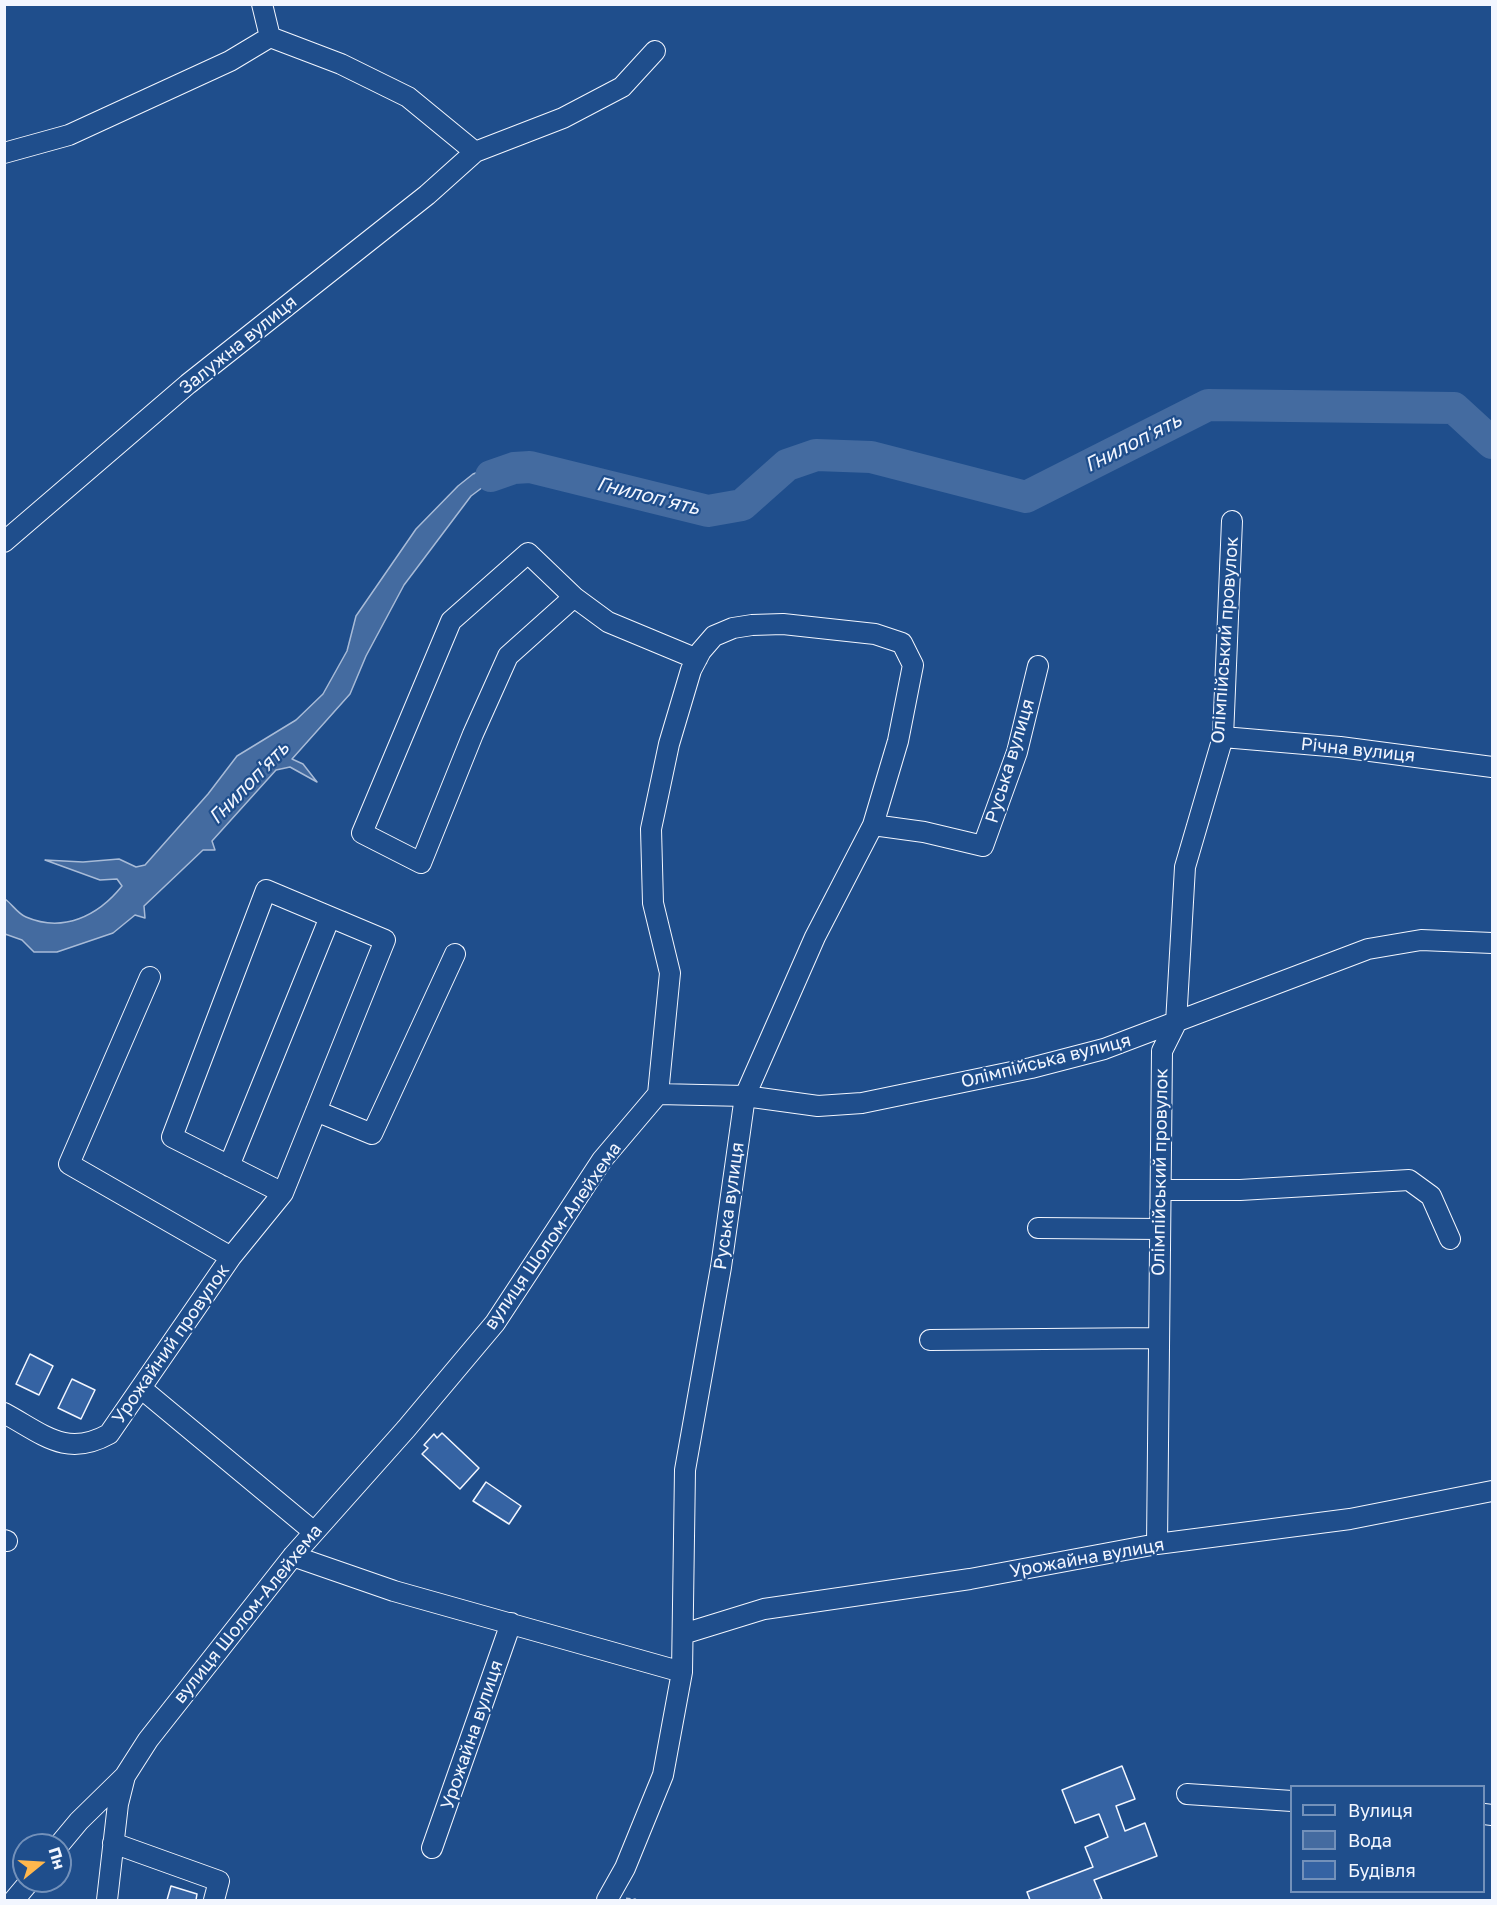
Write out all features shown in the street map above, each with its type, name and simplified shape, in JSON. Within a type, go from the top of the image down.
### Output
[{"type":"street","points":[[262,4],[270,37]]},
{"type":"street","points":[[270,37],[341,64],[408,97],[475,152],[563,118],[622,87],[655,51]]},
{"type":"street","points":[[4,153],[69,135],[230,61],[270,37]]},
{"type":"street","name":"Залужна вулиця","points":[[4,542],[188,384],[427,195],[475,152]]},
{"type":"street","name":"Олімпійський провулок","points":[[1157,1544],[1162,1052],[1176,1023],[1185,867],[1222,737],[1232,521]]},
{"type":"street","points":[[574,597],[508,656],[473,734],[421,863],[362,833],[451,621],[528,554],[574,597],[608,622],[697,659]]},
{"type":"street","points":[[658,1094],[670,973],[653,903],[651,830],[669,744],[691,670],[714,636],[733,628],[783,624],[875,634],[902,643],[913,665],[898,741],[873,825]]},
{"type":"street","name":"Руська вулиця","points":[[607,1900],[625,1868],[663,1775],[682,1672],[685,1470],[721,1267],[745,1096],[815,937],[873,825],[924,832],[983,846],[1017,752],[1038,666]]},
{"type":"street","name":"Річна вулиця","points":[[1222,737],[1340,747],[1492,767]]},
{"type":"street","points":[[229,1166],[330,917],[266,890],[172,1137],[229,1166],[283,1193]]},
{"type":"street","name":"Урожайний провулок","points":[[4,1413],[61,1443],[77,1446],[93,1443],[109,1434],[231,1257],[283,1193],[385,940],[330,917]]},
{"type":"street","name":"Олімпійська вулиця","points":[[658,1094],[745,1096],[818,1106],[862,1103],[1031,1068],[1104,1049],[1368,949],[1421,940],[1492,943]]},
{"type":"street","points":[[316,1111],[372,1134],[455,954]]},
{"type":"street","points":[[150,977],[69,1164],[231,1257]]},
{"type":"street","name":"вулиця Шолом-Алейхема","points":[[107,1900],[118,1804],[126,1776],[148,1740],[293,1556],[406,1429],[495,1323],[602,1160],[658,1094]]},
{"type":"street","points":[[1161,1190],[1240,1190],[1409,1180],[1431,1196],[1450,1239]]},
{"type":"street","points":[[1038,1228],[1160,1229]]},
{"type":"street","points":[[930,1340],[1158,1338]]},
{"type":"street","points":[[142,1389],[314,1532]]},
{"type":"street","name":"Урожайна вулиця","points":[[683,1634],[764,1609],[970,1579],[1157,1544],[1350,1518],[1492,1491]]},
{"type":"street","points":[[293,1556],[394,1591],[682,1672]]},
{"type":"street","name":"Урожайна вулиця","points":[[432,1848],[511,1623]]},
{"type":"street","points":[[69,1833],[126,1776]]},
{"type":"street","points":[[1187,1794],[1290,1800]]},
{"type":"street","points":[[113,1843],[219,1881],[214,1900]]},
{"type":"water","points":[[512,464],[530,467],[487,484],[471,496],[404,585],[366,656],[350,694],[292,759],[303,764],[317,782],[290,767],[276,770],[212,841],[215,850],[203,850],[144,906],[145,918],[135,915],[113,933],[57,952],[34,952],[22,940],[5,934],[5,899],[23,916],[53,923],[79,919],[113,897],[122,886],[117,879],[100,880],[45,860],[83,862],[119,859],[136,867],[145,865],[208,794],[237,756],[296,720],[323,694],[347,651],[356,616],[416,529],[473,474],[494,466]]},
{"type":"building","points":[[30,1354],[53,1366],[39,1395],[16,1384]]},
{"type":"building","points":[[72,1379],[95,1390],[81,1419],[58,1408]]},
{"type":"building","points":[[442,1433],[479,1468],[460,1489],[422,1454],[428,1448],[424,1445],[434,1434],[437,1438]]},
{"type":"building","points":[[486,1482],[521,1506],[509,1524],[473,1501]]},
{"type":"building","points":[[1122,1766],[1135,1799],[1116,1806],[1125,1831],[1145,1823],[1157,1856],[1094,1880],[1102,1899],[1030,1900],[1027,1892],[1093,1867],[1085,1847],[1108,1837],[1099,1814],[1075,1823],[1062,1790]]},
{"type":"building","points":[[171,1886],[197,1894],[196,1900],[167,1900]]},
{"type":"waterway","name":"Гнилоп'ять","points":[[491,476],[514,468],[530,467],[708,511],[742,505],[787,465],[816,455],[871,457],[1026,497],[1208,405],[1454,408],[1492,443]]}]
